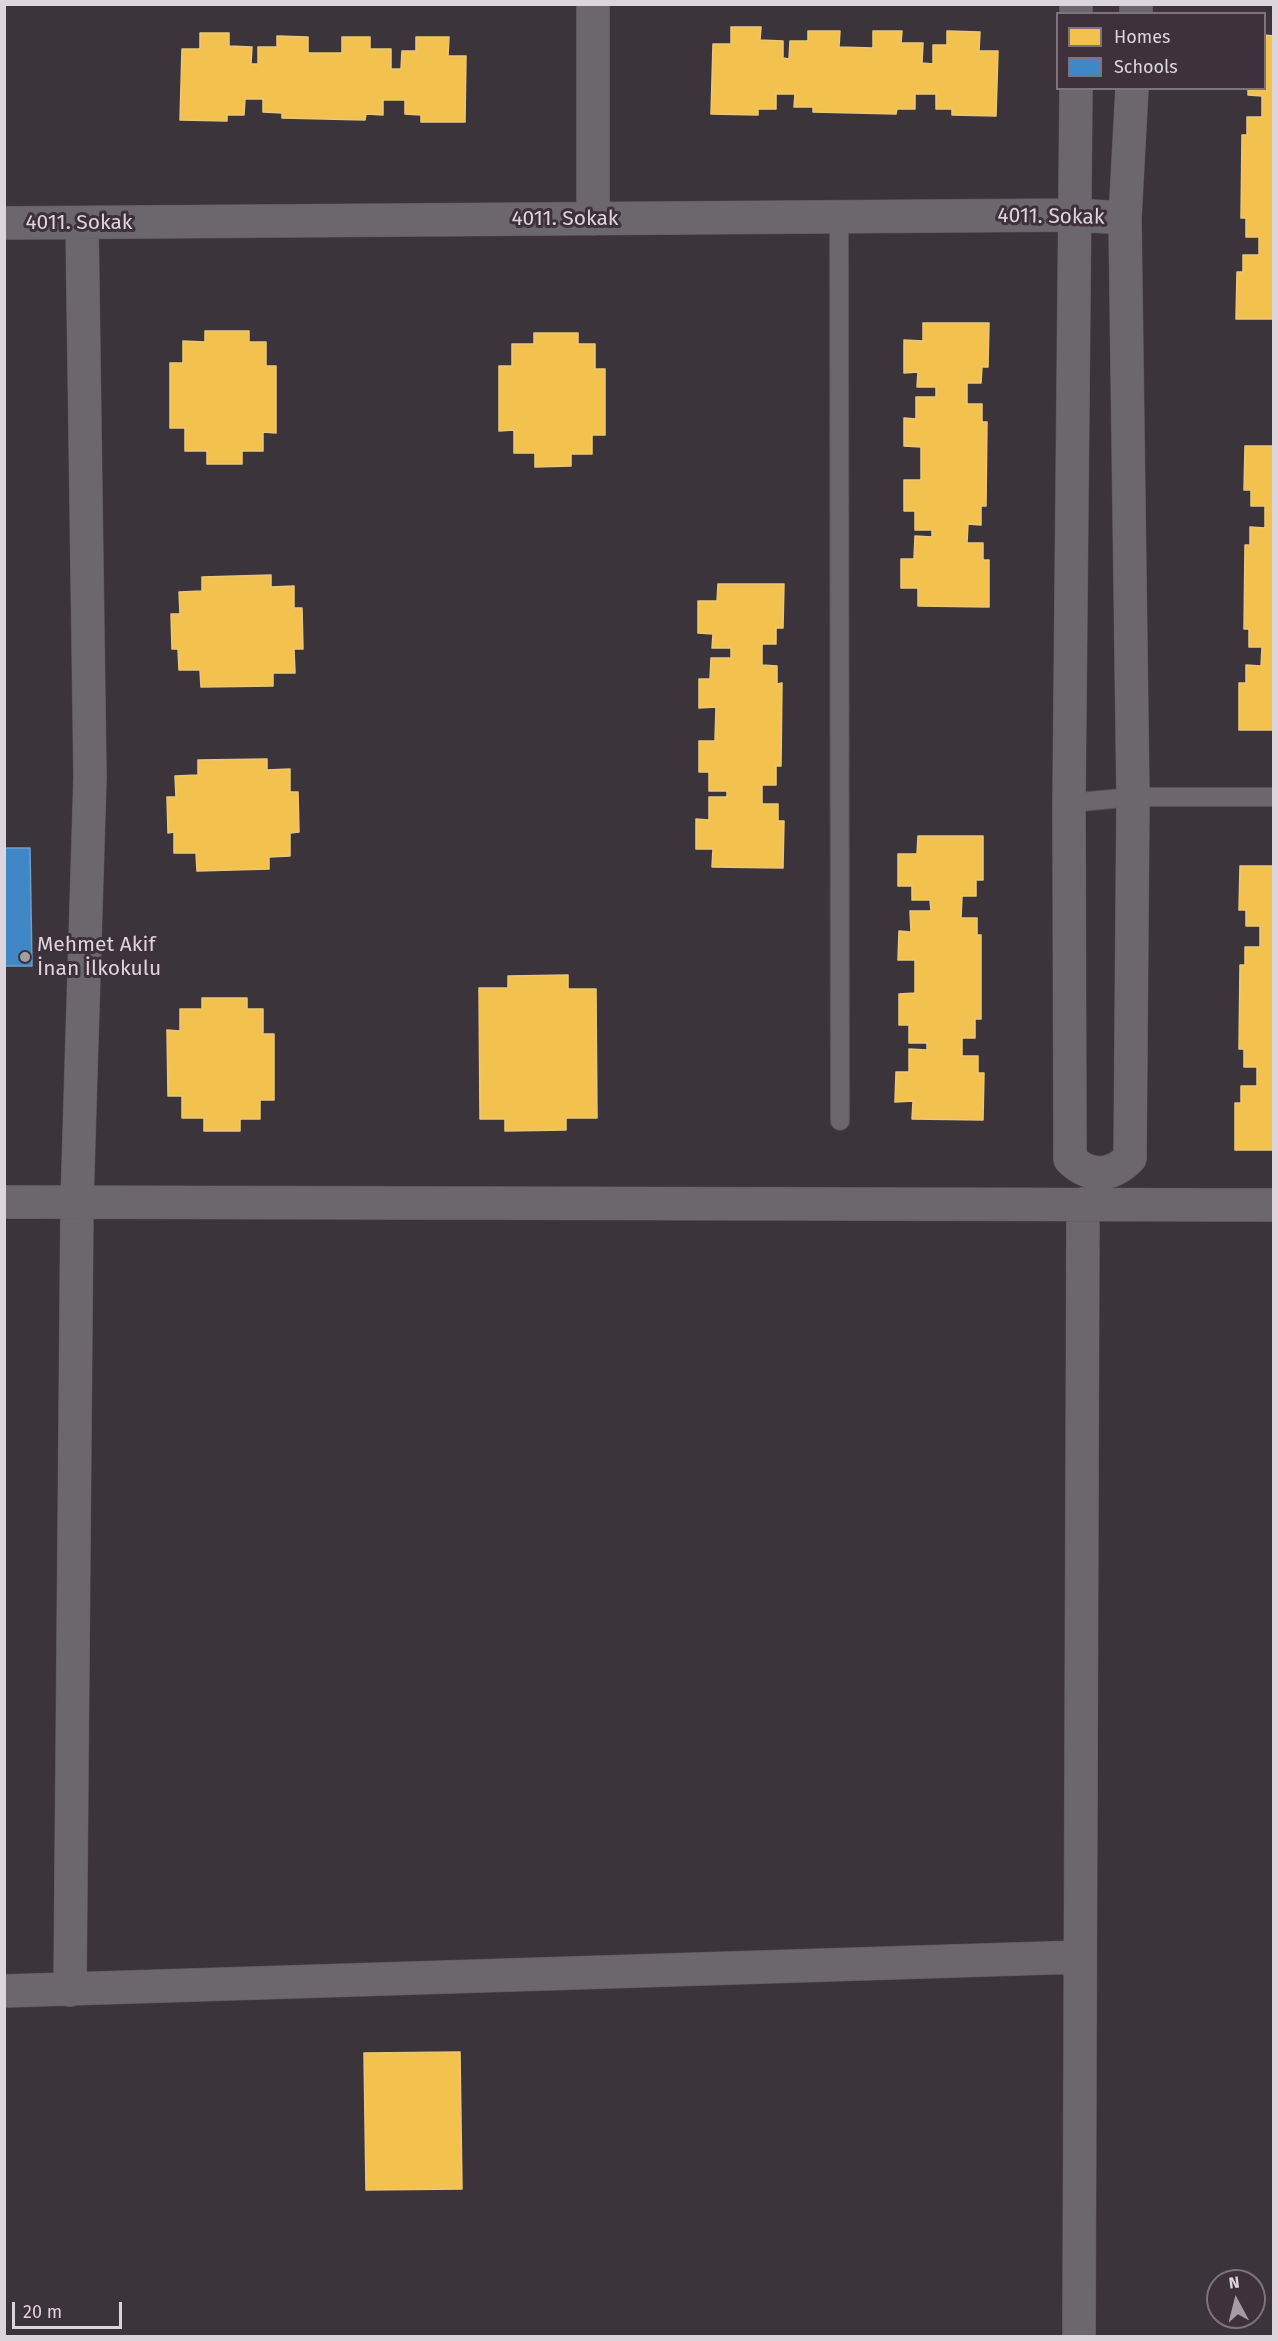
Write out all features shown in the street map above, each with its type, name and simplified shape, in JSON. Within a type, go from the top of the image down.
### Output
[{"type":"street","points":[[593,4],[593,219]]},
{"type":"street","points":[[1076,90],[1069,803],[1071,1159],[1078,1167],[1099,1174],[1122,1166],[1130,1158],[1133,797],[1125,218],[1132,90]]},
{"type":"street","name":"4011. Sokak","points":[[4,224],[1075,215],[1125,218]]},
{"type":"street","points":[[70,1990],[76,1202],[90,777],[82,223]]},
{"type":"street","points":[[4,1202],[1274,1205]]},
{"type":"street","points":[[1079,2337],[1083,1204]]},
{"type":"street","points":[[4,1991],[1080,1957]]},
{"type":"lane","points":[[839,217],[840,1121]]},
{"type":"lane","points":[[1069,803],[1133,797],[1274,797]]},
{"type":"building: Homes","points":[[731,27],[761,27],[760,40],[783,41],[783,58],[789,59],[790,41],[808,41],[808,31],[840,31],[839,47],[873,48],[873,31],[902,31],[901,43],[923,43],[922,63],[933,64],[933,45],[947,45],[947,31],[980,32],[979,51],[998,51],[996,116],[952,115],[952,109],[936,109],[936,94],[915,94],[915,109],[897,109],[896,114],[813,112],[813,107],[794,107],[795,94],[776,94],[776,109],[758,109],[758,115],[711,114],[713,44],[731,44]]},
{"type":"building: Homes","points":[[200,33],[229,33],[229,46],[252,47],[251,64],[258,64],[258,47],[277,47],[277,36],[308,37],[308,53],[342,53],[342,37],[370,37],[370,49],[391,49],[391,69],[401,69],[402,51],[416,51],[416,37],[449,37],[448,56],[466,56],[465,122],[421,122],[421,115],[405,114],[405,100],[383,100],[383,115],[366,114],[365,120],[282,118],[282,113],[263,112],[263,99],[245,99],[244,115],[227,115],[227,121],[180,120],[182,49],[200,49]]},
{"type":"building: Homes","points":[[1266,35],[1274,36],[1274,319],[1236,319],[1237,272],[1243,272],[1243,255],[1259,255],[1259,237],[1246,237],[1246,218],[1241,218],[1242,135],[1247,135],[1247,117],[1262,117],[1262,96],[1248,95],[1248,90],[1266,90]]},
{"type":"building: Homes","points":[[923,323],[989,323],[988,367],[982,367],[981,383],[967,383],[967,404],[982,404],[982,422],[987,422],[986,506],[981,506],[981,525],[968,524],[967,543],[983,543],[983,560],[989,560],[989,607],[918,606],[918,588],[901,588],[901,559],[914,559],[915,536],[932,537],[932,530],[915,530],[915,511],[904,511],[904,480],[921,480],[921,447],[904,446],[904,418],[916,419],[916,397],[936,397],[936,387],[917,387],[918,372],[904,373],[904,340],[923,341]]},
{"type":"building: Homes","points":[[205,331],[249,331],[249,342],[266,342],[266,366],[276,366],[276,433],[263,432],[263,451],[242,451],[242,464],[207,464],[207,451],[185,451],[185,428],[170,428],[170,363],[183,363],[183,341],[205,342]]},
{"type":"building: Homes","points":[[534,333],[578,333],[578,344],[595,344],[595,369],[605,369],[605,435],[592,435],[592,454],[571,454],[571,466],[535,467],[535,453],[514,453],[514,430],[499,431],[499,366],[512,366],[512,344],[534,344]]},
{"type":"building: Homes","points":[[1245,446],[1274,446],[1274,730],[1239,730],[1239,683],[1246,683],[1246,665],[1261,666],[1262,647],[1249,647],[1249,629],[1244,629],[1245,545],[1250,545],[1250,527],[1265,528],[1265,506],[1251,506],[1251,490],[1244,490]]},
{"type":"building: Homes","points":[[271,575],[271,587],[294,586],[294,608],[302,608],[303,649],[294,649],[295,673],[273,673],[273,686],[201,687],[200,670],[179,670],[178,649],[172,649],[171,614],[180,614],[179,592],[202,591],[202,577]]},
{"type":"building: Homes","points":[[718,584],[784,584],[783,628],[776,628],[776,644],[762,644],[762,665],[777,666],[777,684],[782,683],[781,766],[776,766],[776,785],[762,785],[762,804],[778,804],[778,821],[784,821],[783,868],[712,867],[713,849],[696,849],[696,819],[709,820],[709,797],[727,797],[727,791],[709,791],[709,772],[699,772],[699,741],[715,741],[716,707],[699,708],[699,679],[710,679],[711,658],[731,658],[731,648],[712,648],[713,634],[698,633],[698,601],[717,601]]},
{"type":"building: Homes","points":[[267,759],[267,770],[290,769],[290,792],[298,792],[299,832],[290,833],[290,856],[269,857],[269,869],[197,871],[196,853],[174,853],[174,832],[168,833],[167,797],[176,797],[175,776],[198,775],[198,760]]},
{"type":"building: Homes","points":[[918,836],[983,836],[983,880],[976,880],[976,896],[962,896],[961,918],[977,918],[977,935],[981,935],[981,1019],[975,1019],[975,1038],[962,1038],[962,1056],[978,1056],[978,1073],[984,1073],[983,1120],[912,1119],[913,1101],[895,1102],[896,1072],[909,1072],[909,1049],[927,1050],[927,1043],[909,1043],[909,1025],[899,1025],[899,994],[915,993],[915,960],[898,960],[899,931],[911,932],[910,911],[931,911],[930,900],[912,900],[912,886],[898,886],[898,854],[917,854]]},
{"type":"building: Homes","points":[[1240,866],[1274,866],[1274,1150],[1235,1150],[1235,1103],[1241,1103],[1241,1086],[1257,1086],[1257,1067],[1244,1067],[1244,1049],[1239,1049],[1240,965],[1245,965],[1245,947],[1260,947],[1260,926],[1246,926],[1246,910],[1239,910]]},
{"type":"building: Homes","points":[[568,975],[568,989],[596,989],[597,1118],[566,1118],[566,1130],[505,1131],[505,1119],[480,1119],[479,988],[508,988],[508,976]]},
{"type":"building: Homes","points":[[202,998],[247,998],[247,1009],[263,1009],[263,1034],[274,1034],[274,1100],[260,1100],[260,1119],[240,1119],[240,1131],[204,1131],[204,1118],[182,1118],[182,1096],[168,1096],[167,1030],[180,1031],[180,1009],[202,1009]]},
{"type":"building: Homes","points":[[460,2052],[462,2189],[366,2190],[364,2053]]},
{"type":"building: Schools","points":[[4,848],[30,848],[32,966],[4,966]]},
{"type":"place","name":"Mehmet Akif İnan İlkokulu","points":[[25,957]]}]
